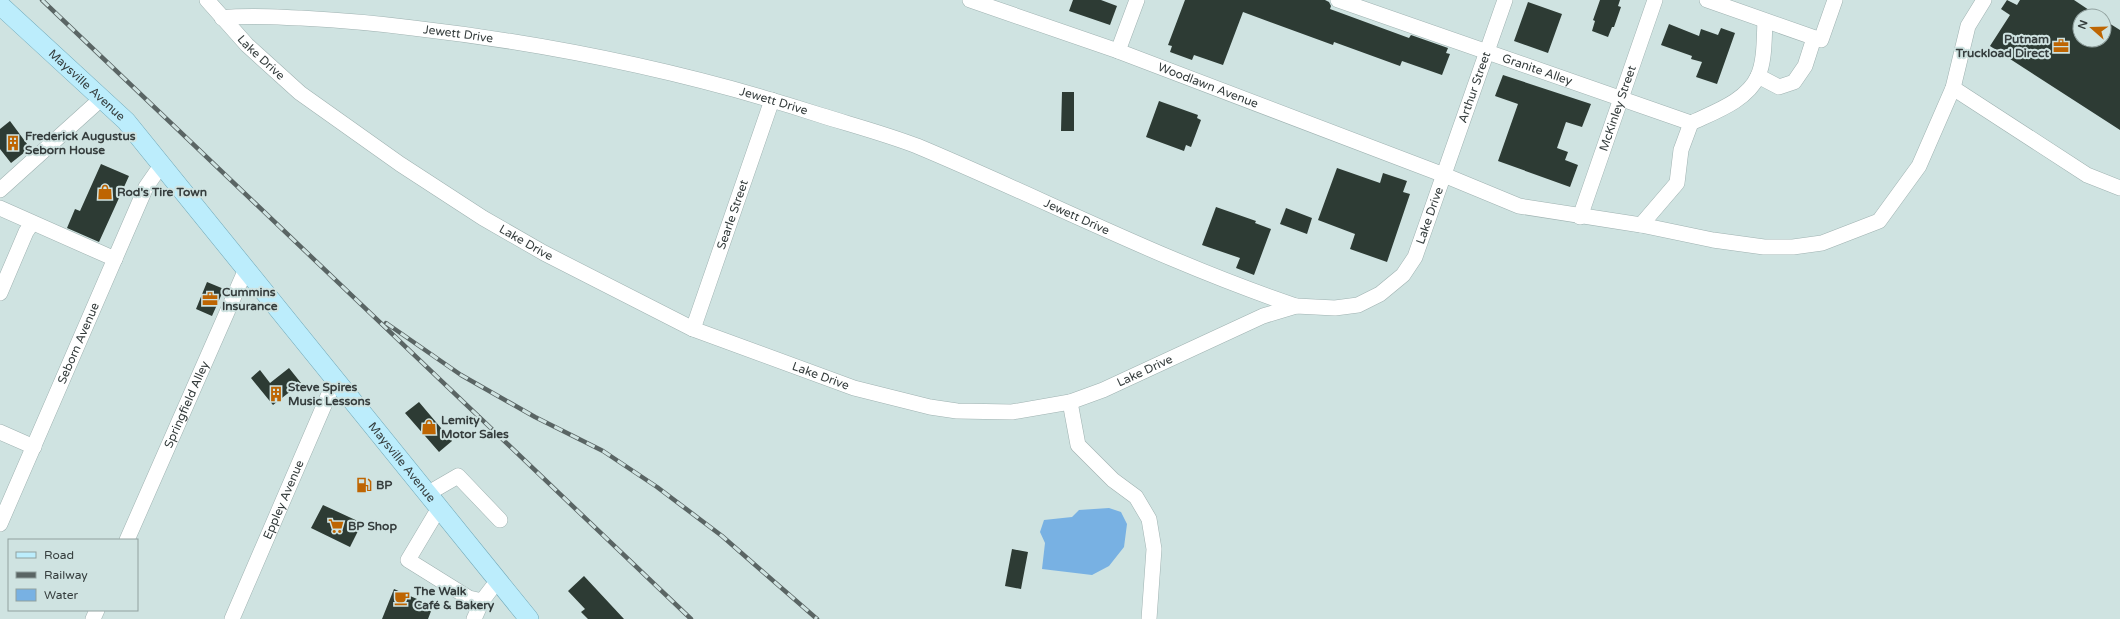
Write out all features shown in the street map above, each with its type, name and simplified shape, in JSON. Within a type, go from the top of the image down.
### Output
[{"type":"main road","name":"Maysville Avenue","points":[[0,5],[126,121],[529,619]]},
{"type":"street","name":"Lake Drive","points":[[207,0],[247,46],[300,93],[400,164],[483,218],[544,253],[693,329],[854,388],[930,407],[957,411],[1012,412],[1070,402],[1103,390],[1250,321],[1296,306],[1335,308],[1358,305],[1380,294],[1403,275],[1415,257],[1444,175]]},
{"type":"street","name":"Woodlawn Avenue","points":[[970,0],[1118,51],[1444,175],[1519,206],[1580,217],[1641,224],[1714,240],[1764,247],[1793,247],[1822,243],[1879,221],[1919,166],[1953,88],[1968,26],[1984,0]]},
{"type":"street","points":[[1118,51],[1137,0]]},
{"type":"street","name":"Granite Alley","points":[[1338,0],[1691,123]]},
{"type":"street","name":"Arthur Street","points":[[1444,175],[1505,0]]},
{"type":"street","name":"McKinley Street","points":[[1580,217],[1655,0]]},
{"type":"street","points":[[1707,0],[1818,39]]},
{"type":"street","points":[[1758,76],[1779,87],[1794,82],[1805,66],[1835,0]]},
{"type":"street","name":"Jewett Drive","points":[[222,18],[258,16],[360,21],[492,37],[579,52],[677,73],[772,100],[914,145],[1225,282],[1296,306]]},
{"type":"street","points":[[1641,224],[1677,183],[1681,150],[1691,123],[1729,104],[1745,93],[1758,76],[1765,21]]},
{"type":"street","points":[[1953,88],[2087,175],[2120,188]]},
{"type":"street","points":[[0,190],[102,98]]},
{"type":"street","name":"Searle Street","points":[[693,329],[772,100]]},
{"type":"street","name":"Seborn Avenue","points":[[0,524],[146,187],[162,164]]},
{"type":"street","points":[[0,208],[115,259]]},
{"type":"street","points":[[0,292],[26,232],[32,223]]},
{"type":"street","name":"Springfield Alley","points":[[127,539],[246,269]]},
{"type":"street","name":"Eppley Avenue","points":[[232,619],[335,380]]},
{"type":"street","points":[[1070,402],[1078,445],[1113,480],[1136,497],[1149,519],[1154,549],[1150,619]]},
{"type":"street","points":[[0,432],[34,447]]},
{"type":"street","points":[[482,600],[469,598],[408,560],[433,501],[458,476],[500,520]]},
{"type":"street","points":[[474,619],[482,600],[498,580]]},
{"type":"water","points":[[1109,508],[1121,512],[1127,524],[1124,547],[1109,566],[1092,575],[1042,569],[1045,543],[1040,532],[1044,520],[1072,517],[1079,510]]},
{"type":"building","points":[[1073,0],[1101,0],[1117,6],[1110,25],[1069,11]]},
{"type":"building","points":[[1185,0],[1325,0],[1329,2],[1331,6],[1330,9],[1409,38],[1411,35],[1448,48],[1446,53],[1450,54],[1442,75],[1402,61],[1400,66],[1334,42],[1333,45],[1243,12],[1223,65],[1194,55],[1192,60],[1170,52],[1172,46],[1168,45]]},
{"type":"building","points":[[1600,0],[1620,0],[1618,6],[1621,7],[1614,27],[1612,27],[1608,37],[1592,31],[1595,21],[1593,20]]},
{"type":"building","points":[[2007,0],[2017,5],[2020,0],[2074,0],[2086,8],[2072,8],[2072,48],[2112,48],[2112,25],[2120,30],[2120,130],[1990,46],[2010,15],[2001,9]]},
{"type":"building","points":[[1528,2],[1562,14],[1548,53],[1514,41]]},
{"type":"building","points":[[1669,24],[1699,36],[1701,29],[1718,35],[1721,28],[1735,33],[1717,84],[1696,77],[1702,62],[1691,59],[1692,56],[1661,45]]},
{"type":"building","points":[[1503,75],[1591,104],[1582,127],[1566,122],[1557,148],[1568,152],[1565,160],[1578,165],[1570,187],[1498,161],[1518,104],[1495,96]]},
{"type":"building","points":[[1062,92],[1074,92],[1074,131],[1061,131]]},
{"type":"building","points":[[1159,101],[1198,115],[1197,118],[1201,120],[1191,147],[1186,145],[1184,151],[1146,137]]},
{"type":"building","name":"Frederick Augustus Seborn House","points":[[10,121],[30,148],[11,163],[0,149],[0,129]]},
{"type":"building","name":"Rod's Tire Town","points":[[101,164],[129,176],[99,242],[67,228],[75,209],[80,211]]},
{"type":"building","points":[[1337,168],[1380,183],[1383,173],[1407,181],[1403,192],[1410,194],[1387,262],[1350,249],[1355,234],[1318,220]]},
{"type":"building","points":[[1216,207],[1256,221],[1255,223],[1271,229],[1254,275],[1236,268],[1240,258],[1202,245]]},
{"type":"building","points":[[1286,208],[1312,218],[1307,234],[1280,224]]},
{"type":"building","name":"Cummins Insurance","points":[[207,282],[224,289],[212,316],[196,309]]},
{"type":"building","name":"Steve Spires Music Lessons","points":[[289,368],[301,383],[273,405],[251,378],[260,370],[270,383]]},
{"type":"building","name":"Lemity Motor Sales","points":[[419,402],[452,441],[439,452],[405,413]]},
{"type":"building","name":"BP Shop","points":[[323,505],[362,523],[350,547],[311,528]]},
{"type":"building","points":[[1012,549],[1028,552],[1021,589],[1005,586]]},
{"type":"building","points":[[584,576],[624,619],[588,619],[581,612],[585,609],[568,591]]},
{"type":"building","name":"The Walk Café & Bakery","points":[[394,589],[433,606],[428,619],[382,619]]},
{"type":"railway","points":[[42,0],[691,619]]},
{"type":"railway","points":[[386,323],[461,375],[535,417],[603,451],[657,487],[722,536],[817,619]]},
{"type":"place","name":"Putnam Truckload Direct","points":[[2061,46]]},
{"type":"place","name":"Frederick Augustus Seborn House","points":[[13,143]]},
{"type":"place","name":"Rod's Tire Town","points":[[105,192]]},
{"type":"place","name":"Cummins Insurance","points":[[210,299]]},
{"type":"place","name":"Steve Spires Music Lessons","points":[[276,394]]},
{"type":"place","name":"Lemity Motor Sales","points":[[429,427]]},
{"type":"place","name":"BP","points":[[364,485]]},
{"type":"place","name":"BP Shop","points":[[336,526]]},
{"type":"place","name":"The Walk Café & Bakery","points":[[402,598]]}]
